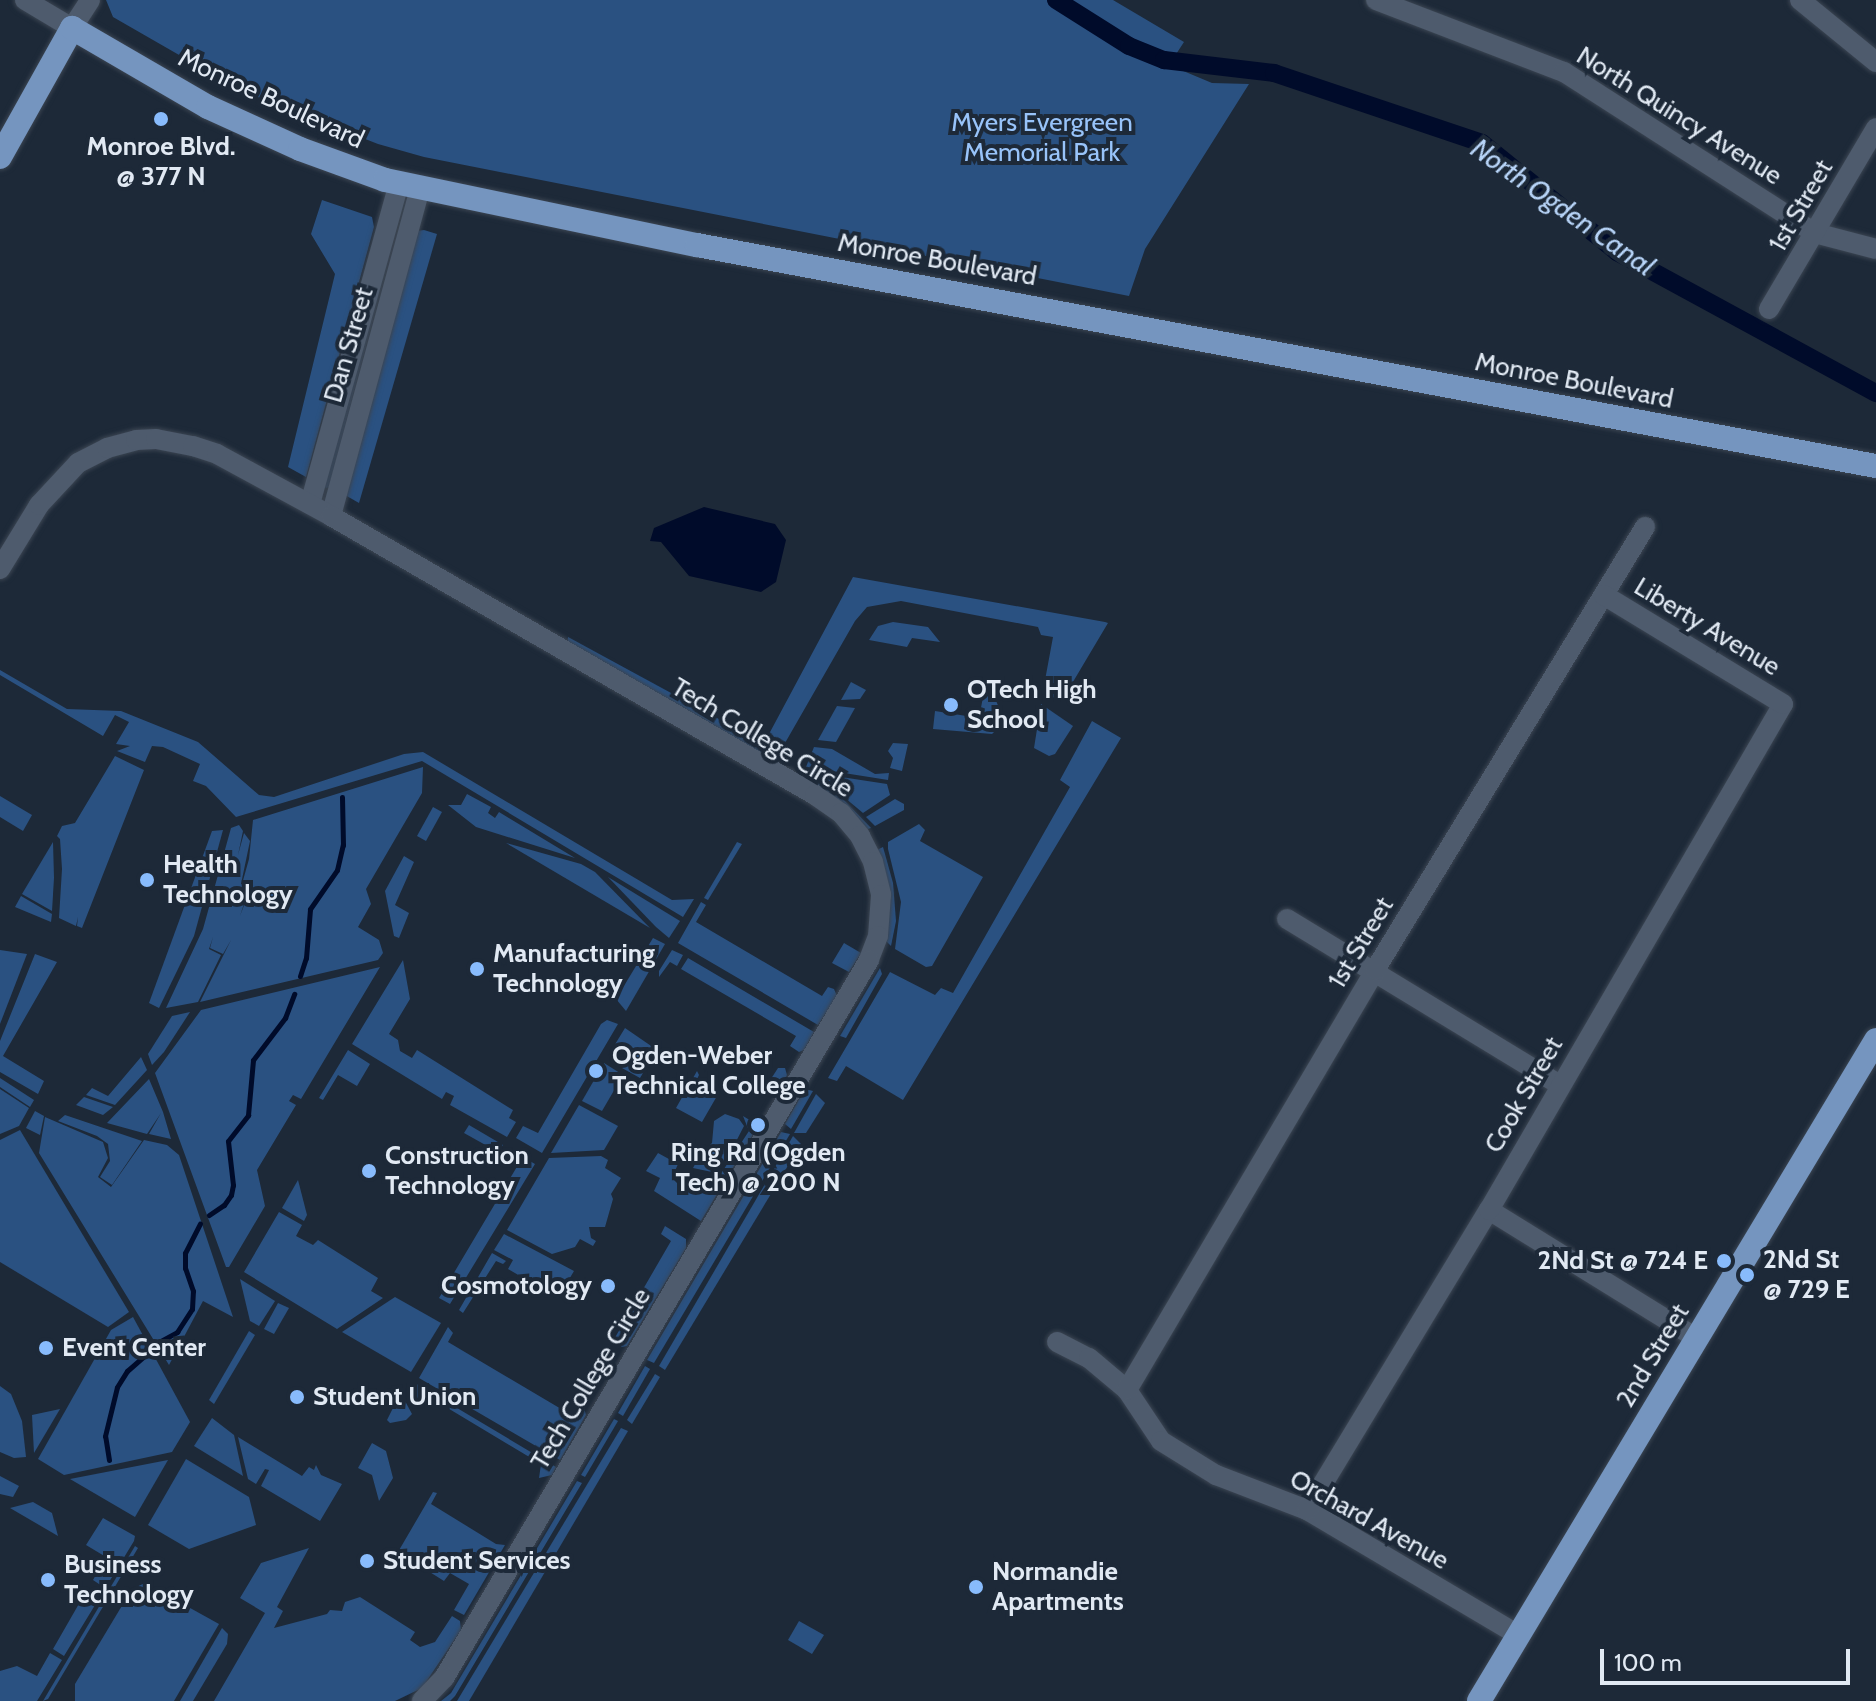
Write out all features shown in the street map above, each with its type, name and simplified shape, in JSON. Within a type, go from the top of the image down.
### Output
[{"type":"main road","points":[[0,157],[72,28]]},
{"type":"main road","name":"Monroe Boulevard","points":[[72,28],[208,107],[300,149],[409,186],[697,245],[1138,325],[1876,466]]},
{"type":"main road","name":"2nd Street","points":[[1479,1701],[1876,1040]]},
{"type":"street","name":"Monroe Boulevard","points":[[25,0],[72,28]]},
{"type":"street","points":[[72,28],[90,0]]},
{"type":"street","name":"North Quincy Avenue","points":[[1376,0],[1399,4],[1564,72],[1815,233],[1876,249]]},
{"type":"street","points":[[1800,0],[1876,62]]},
{"type":"street","name":"1st Street","points":[[1769,309],[1876,128]]},
{"type":"street","name":"Dan Street","points":[[310,504],[409,186]]},
{"type":"street","name":"Dan Street","points":[[331,516],[409,186]]},
{"type":"street","name":"Tech College Circle","points":[[0,569],[24,528],[62,477],[92,455],[124,443],[156,439],[217,454],[310,504],[815,795],[841,813],[860,836],[873,862],[881,895],[878,936],[869,960],[444,1678],[422,1701]]},
{"type":"street","name":"1st Street","points":[[1127,1390],[1375,970],[1645,527]]},
{"type":"street","name":"Liberty Avenue","points":[[1604,595],[1783,704]]},
{"type":"street","name":"Cook Street","points":[[1307,1510],[1489,1210],[1783,704]]},
{"type":"street","points":[[1287,919],[1560,1085]]},
{"type":"street","points":[[1489,1210],[1696,1338]]},
{"type":"street","name":"Orchard Avenue","points":[[1057,1342],[1089,1358],[1127,1390],[1161,1441],[1216,1475],[1307,1510],[1518,1635]]},
{"type":"green space","name":"Myers Evergreen Memorial Park","points":[[106,0],[1113,0],[1184,42],[1169,65],[1212,83],[1249,84],[1145,249],[1129,296],[424,157],[378,144],[240,90],[113,17]]},
{"type":"green space","points":[[322,200],[372,217],[374,227],[306,477],[288,467],[335,274],[311,234]]},
{"type":"green space","points":[[417,231],[437,234],[359,503],[345,495]]},
{"type":"green space","points":[[393,242],[329,487],[326,488],[323,486]]},
{"type":"green space","points":[[853,577],[1108,623],[1061,702],[1043,691],[1053,637],[1041,635],[1038,627],[901,601],[867,607],[855,621],[785,743],[769,734]]},
{"type":"green space","points":[[893,622],[928,627],[940,642],[912,638],[907,647],[869,640],[878,626]]},
{"type":"green space","points":[[568,637],[778,751],[766,761],[567,646]]},
{"type":"green space","points":[[0,670],[67,709],[121,711],[198,742],[259,795],[274,797],[404,754],[423,752],[672,900],[694,899],[683,917],[422,761],[236,817],[206,786],[193,781],[200,764],[163,747],[152,746],[145,762],[117,751],[130,746],[116,744],[129,722],[115,715],[103,736],[0,675]]},
{"type":"green space","points":[[851,682],[866,690],[860,699],[841,700]]},
{"type":"green space","points":[[984,692],[993,693],[1001,713],[997,729],[992,734],[933,729],[935,711],[979,718]]},
{"type":"green space","points":[[1041,704],[1073,726],[1055,754],[1049,756],[1034,748]]},
{"type":"green space","points":[[837,706],[855,708],[836,742],[818,740]]},
{"type":"green space","points":[[1092,721],[1121,738],[903,1100],[846,1066],[837,1081],[828,1078],[890,972],[935,995],[941,988],[953,993],[1070,787],[1060,780]]},
{"type":"green space","points":[[893,743],[908,744],[902,771],[890,768],[893,758],[888,751]]},
{"type":"green space","points":[[814,747],[832,749],[875,774],[889,773],[888,780],[806,767]]},
{"type":"green space","points":[[115,756],[144,770],[82,928],[77,926],[78,917],[76,926],[59,918],[62,869],[60,839],[57,836],[62,826],[75,823]]},
{"type":"green space","points":[[423,767],[422,793],[366,889],[371,904],[358,927],[379,940],[383,953],[378,960],[200,1002],[231,940],[223,954],[210,948],[213,937],[209,949],[221,955],[198,1002],[166,1008],[203,929],[231,828],[239,825],[243,831],[238,855],[244,833],[250,841],[241,884],[249,888],[240,916],[251,887],[242,884],[249,859],[253,820]]},
{"type":"green space","points":[[815,773],[887,784],[890,795],[863,813]]},
{"type":"green space","points":[[810,774],[840,796],[871,828],[865,830],[807,779]]},
{"type":"green space","points":[[467,794],[491,807],[488,813],[495,818],[499,812],[575,858],[476,827],[448,805],[461,805]]},
{"type":"green space","points":[[0,796],[32,815],[23,831],[0,817]]},
{"type":"green space","points":[[895,799],[904,804],[904,810],[875,826],[866,817]]},
{"type":"green space","points":[[433,807],[442,812],[426,841],[417,836]]},
{"type":"green space","points":[[919,824],[925,830],[920,841],[983,877],[932,966],[926,967],[895,949],[901,902],[888,849],[888,842]]},
{"type":"green space","points":[[223,830],[194,936],[159,1008],[149,1003],[212,831]]},
{"type":"green space","points":[[53,842],[54,878],[52,911],[22,894]]},
{"type":"green space","points":[[737,842],[742,844],[708,900],[704,898]]},
{"type":"green space","points":[[506,843],[581,864],[595,872],[650,928]]},
{"type":"green space","points":[[883,847],[893,883],[896,921],[891,946],[886,941],[877,850]]},
{"type":"green space","points":[[404,856],[414,862],[395,905],[409,913],[399,938],[394,936],[385,891]]},
{"type":"green space","points":[[608,877],[680,921],[669,938],[656,927]]},
{"type":"green space","points":[[21,896],[52,914],[51,922],[15,907]]},
{"type":"green space","points":[[701,902],[706,905],[696,922],[822,996],[828,987],[834,989],[837,996],[818,1025],[678,943]]},
{"type":"green space","points":[[653,938],[665,944],[626,1011],[616,999]]},
{"type":"green space","points":[[844,943],[861,953],[849,972],[832,963]]},
{"type":"green space","points":[[0,950],[27,954],[0,1024]]},
{"type":"green space","points":[[672,950],[683,955],[677,966],[670,962],[659,977],[659,971]]},
{"type":"green space","points":[[35,954],[57,962],[3,1056],[44,1081],[38,1094],[0,1072],[0,1041]]},
{"type":"green space","points":[[688,958],[814,1032],[804,1050],[799,1052],[790,1046],[796,1036],[681,969]]},
{"type":"green space","points":[[403,960],[410,999],[389,1034],[398,1040],[400,1051],[412,1058],[417,1050],[513,1110],[509,1118],[516,1122],[507,1137],[450,1105],[454,1096],[446,1092],[442,1099],[352,1044]]},
{"type":"green space","points":[[380,967],[301,1099],[293,1095],[289,1101],[296,1105],[257,1170],[265,1206],[229,1267],[226,1267],[155,1073],[201,1010]]},
{"type":"green space","points":[[880,968],[882,974],[846,1038],[840,1036]]},
{"type":"green space","points":[[190,1012],[152,1065],[148,1054],[172,1016]]},
{"type":"green space","points":[[607,1020],[618,1024],[542,1153],[516,1138],[523,1126],[538,1133],[601,1024]]},
{"type":"green space","points":[[625,1028],[657,1050],[640,1078],[622,1068],[629,1053],[614,1046]]},
{"type":"green space","points":[[348,1050],[370,1064],[357,1086],[338,1075],[323,1100],[319,1098]]},
{"type":"green space","points":[[141,1057],[147,1070],[115,1105],[86,1095],[92,1088],[108,1096]]},
{"type":"green space","points":[[604,1063],[623,1075],[602,1111],[582,1101]]},
{"type":"green space","points":[[778,1068],[785,1068],[787,1075],[781,1088],[773,1090],[767,1085]]},
{"type":"green space","points":[[697,1071],[699,1075],[695,1083],[717,1096],[702,1122],[676,1108]]},
{"type":"green space","points":[[0,1078],[34,1100],[30,1107],[0,1087]]},
{"type":"green space","points":[[149,1079],[171,1139],[149,1134],[161,1113],[147,1134],[107,1123]]},
{"type":"green space","points":[[0,1089],[29,1108],[19,1126],[0,1134]]},
{"type":"green space","points":[[805,1089],[813,1091],[791,1129],[785,1124]]},
{"type":"green space","points":[[816,1094],[825,1103],[806,1133],[794,1133]]},
{"type":"green space","points":[[84,1097],[113,1107],[103,1115],[76,1105]]},
{"type":"green space","points":[[579,1105],[618,1126],[604,1150],[551,1153]]},
{"type":"green space","points":[[35,1111],[44,1116],[40,1135],[26,1128]]},
{"type":"green space","points":[[725,1114],[739,1119],[744,1126],[725,1163],[712,1172],[693,1168],[701,1153],[712,1143],[714,1121]]},
{"type":"green space","points":[[65,1115],[142,1141],[112,1185],[100,1177],[110,1161],[108,1144],[97,1136],[58,1121]]},
{"type":"green space","points":[[743,1116],[753,1122],[751,1127],[755,1131],[701,1221],[654,1191],[660,1178],[646,1171],[658,1153],[678,1164],[672,1178],[681,1187],[693,1185],[699,1177],[720,1175],[749,1131]]},
{"type":"green space","points":[[45,1117],[103,1142],[108,1158],[98,1177],[111,1187],[144,1140],[167,1145],[179,1155],[233,1317],[203,1301],[169,1365],[39,1153]]},
{"type":"green space","points":[[469,1125],[503,1145],[498,1152],[464,1133]]},
{"type":"green space","points":[[20,1130],[129,1312],[108,1327],[0,1262],[0,1140]]},
{"type":"green space","points":[[781,1132],[790,1134],[654,1363],[647,1360]]},
{"type":"green space","points":[[793,1136],[801,1144],[665,1370],[659,1366]]},
{"type":"green space","points":[[507,1148],[535,1164],[450,1304],[439,1298],[518,1165],[503,1155]]},
{"type":"green space","points":[[601,1156],[608,1160],[605,1168],[621,1178],[611,1194],[613,1199],[605,1227],[589,1227],[591,1238],[596,1241],[593,1246],[580,1239],[575,1247],[552,1254],[507,1230],[549,1158]]},
{"type":"green space","points":[[298,1180],[307,1215],[304,1221],[282,1208]]},
{"type":"green space","points":[[279,1212],[302,1225],[296,1236],[313,1245],[318,1240],[378,1278],[371,1291],[383,1298],[337,1329],[244,1272]]},
{"type":"green space","points":[[665,1226],[686,1239],[686,1248],[627,1346],[622,1347],[613,1341],[671,1241],[661,1234]]},
{"type":"green space","points":[[504,1234],[574,1271],[558,1298],[508,1269],[513,1260],[494,1250]]},
{"type":"green space","points":[[492,1253],[506,1261],[503,1264],[496,1261],[463,1313],[459,1310]]},
{"type":"green space","points":[[240,1279],[275,1301],[259,1326],[250,1321]]},
{"type":"green space","points":[[395,1297],[441,1323],[411,1372],[342,1332]]},
{"type":"green space","points":[[278,1303],[289,1308],[274,1334],[264,1329]]},
{"type":"green space","points":[[133,1317],[190,1422],[172,1452],[64,1475],[38,1459],[111,1330]]},
{"type":"green space","points":[[448,1327],[453,1333],[448,1342],[573,1416],[579,1407],[584,1408],[586,1415],[560,1460],[419,1378]]},
{"type":"green space","points":[[249,1331],[255,1335],[214,1404],[209,1400]]},
{"type":"green space","points":[[645,1366],[650,1369],[623,1416],[618,1413]]},
{"type":"green space","points":[[655,1374],[660,1377],[632,1424],[627,1420]]},
{"type":"green space","points":[[415,1383],[556,1467],[552,1475],[539,1478],[541,1464],[426,1395],[415,1406],[407,1398]]},
{"type":"green space","points":[[0,1386],[11,1394],[22,1421],[26,1457],[14,1458],[0,1452]]},
{"type":"green space","points":[[405,1401],[412,1414],[406,1420],[390,1423],[387,1420],[394,1406]]},
{"type":"green space","points":[[60,1409],[34,1453],[32,1415]]},
{"type":"green space","points":[[212,1418],[234,1435],[243,1476],[194,1446]]},
{"type":"green space","points":[[614,1419],[618,1421],[585,1477],[581,1475]]},
{"type":"green space","points":[[621,1428],[628,1431],[469,1701],[457,1701]]},
{"type":"green space","points":[[238,1437],[302,1476],[309,1467],[314,1470],[316,1465],[321,1475],[342,1484],[320,1521],[261,1486],[269,1470],[265,1469],[256,1484],[248,1479]]},
{"type":"green space","points":[[372,1443],[386,1451],[393,1478],[379,1501],[372,1475],[358,1468]]},
{"type":"green space","points":[[186,1459],[249,1497],[256,1525],[189,1549],[148,1525]]},
{"type":"green space","points":[[168,1460],[135,1517],[70,1479]]},
{"type":"green space","points":[[0,1476],[19,1486],[13,1497],[0,1494]]},
{"type":"green space","points":[[577,1481],[582,1483],[455,1696],[450,1701],[441,1701],[451,1693]]},
{"type":"green space","points":[[433,1492],[437,1493],[431,1504],[496,1544],[505,1545],[464,1615],[454,1610],[469,1584],[450,1573],[444,1581],[398,1552]]},
{"type":"green space","points":[[33,1502],[52,1513],[58,1536],[10,1508]]},
{"type":"green space","points":[[103,1518],[135,1536],[134,1541],[64,1656],[53,1649],[84,1595],[94,1599],[102,1586],[93,1580],[106,1557],[86,1545]]},
{"type":"green space","points":[[135,1546],[138,1548],[48,1699],[43,1701]]},
{"type":"green space","points":[[309,1548],[277,1607],[283,1611],[274,1628],[327,1614],[330,1610],[342,1611],[345,1602],[360,1597],[415,1632],[410,1640],[420,1647],[435,1642],[452,1616],[460,1621],[461,1630],[422,1688],[395,1701],[214,1701],[265,1613],[240,1598],[261,1563]]},
{"type":"green space","points":[[145,1583],[219,1624],[174,1701],[75,1701],[75,1684],[132,1589]]},
{"type":"green space","points":[[799,1621],[824,1635],[812,1654],[788,1640]]},
{"type":"green space","points":[[222,1628],[228,1634],[227,1644],[193,1701],[180,1701]]},
{"type":"green space","points":[[50,1653],[62,1660],[37,1701],[0,1701],[0,1671],[17,1666],[37,1676]]},
{"type":"shaded area","points":[[704,507],[775,524],[786,540],[776,582],[761,592],[689,576],[661,542],[650,541],[654,528]]},
{"type":"waterway","name":"North Ogden Canal","points":[[1056,0],[1129,46],[1164,60],[1274,73],[1482,143],[1617,252],[1876,393]]},
{"type":"waterway","points":[[300,976],[306,958],[310,909],[337,870],[343,845],[342,797]]},
{"type":"waterway","points":[[209,1215],[224,1205],[231,1195],[233,1185],[228,1141],[248,1115],[253,1060],[285,1018],[294,994]]},
{"type":"waterway","points":[[159,1342],[177,1332],[192,1309],[193,1291],[185,1268],[185,1253],[200,1224]]},
{"type":"waterway","points":[[109,1460],[105,1436],[117,1387],[127,1371],[149,1352]]},
{"type":"place","name":"Monroe Blvd. @ 377 N","points":[[161,119]]},
{"type":"place","name":"OTech High School","points":[[951,705]]},
{"type":"place","name":"Health Technology","points":[[147,880]]},
{"type":"place","name":"Manufacturing Technology","points":[[477,969]]},
{"type":"place","name":"Ogden-Weber Technical College","points":[[596,1071]]},
{"type":"place","name":"Ring Rd (Ogden Tech) @ 200 N","points":[[758,1125]]},
{"type":"place","name":"Construction Technology","points":[[369,1171]]},
{"type":"place","name":"2Nd St @ 724 E","points":[[1724,1261]]},
{"type":"place","name":"2Nd St @ 729 E","points":[[1747,1275]]},
{"type":"place","name":"Cosmotology","points":[[608,1286]]},
{"type":"place","name":"Event Center","points":[[46,1348]]},
{"type":"place","name":"Student Union","points":[[297,1397]]},
{"type":"place","name":"Student Services","points":[[367,1561]]},
{"type":"place","name":"Business Technology","points":[[48,1580]]},
{"type":"place","name":"Normandie Apartments","points":[[976,1587]]}]
